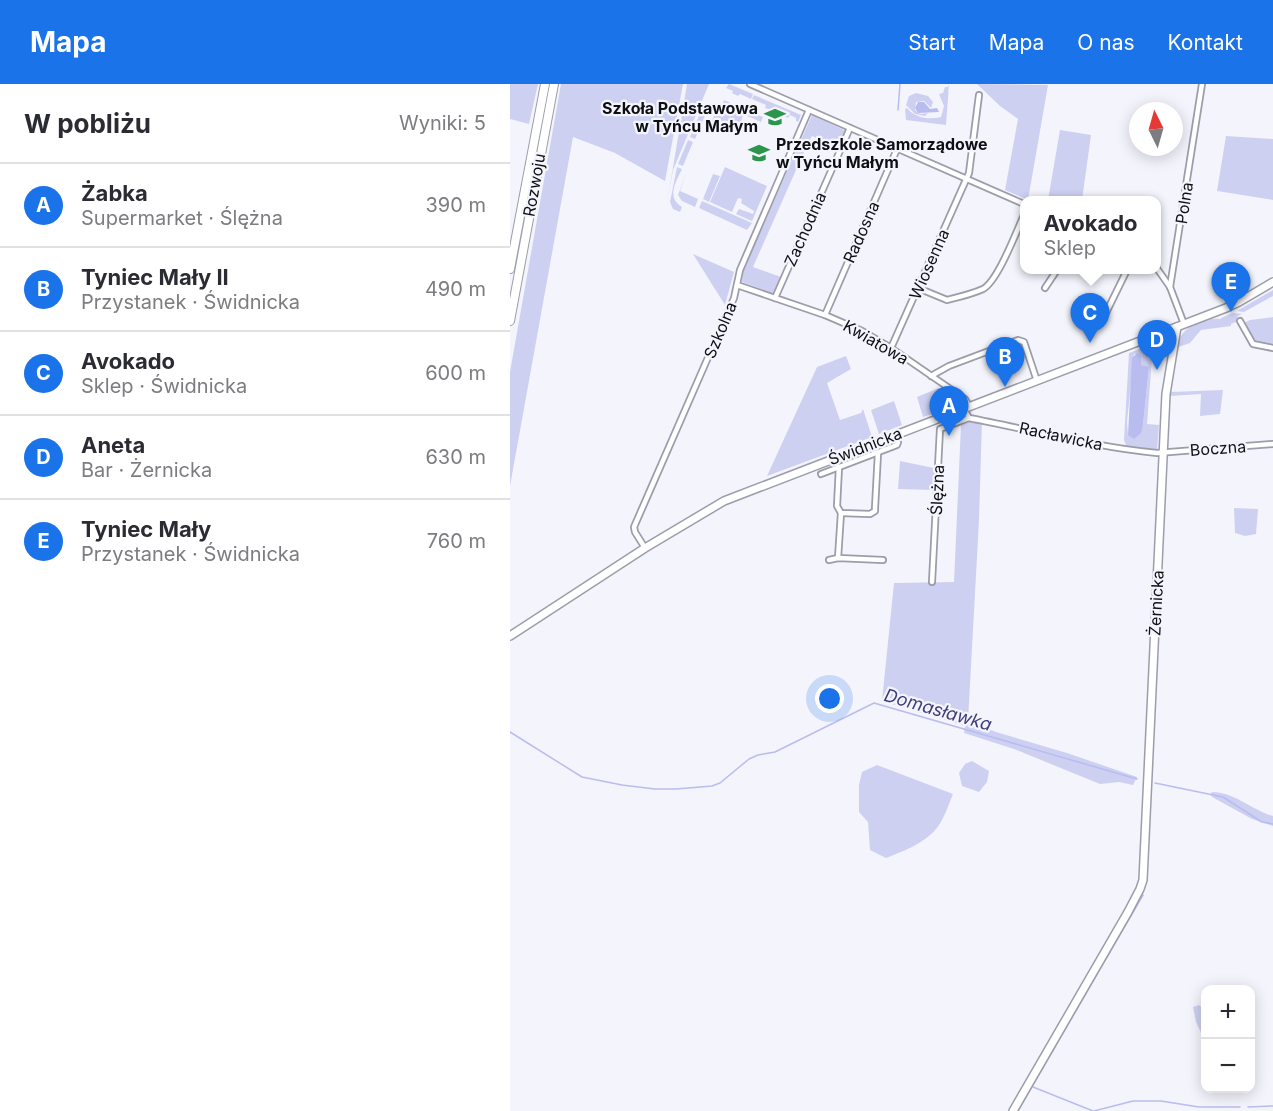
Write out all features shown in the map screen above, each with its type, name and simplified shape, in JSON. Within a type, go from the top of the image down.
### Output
[{"type":"main road","name":"Rozwoju","points":[[510,269],[545,84]]},
{"type":"main road","name":"Rozwoju","points":[[510,321],[554,84]]},
{"type":"street","points":[[750,84],[1020,202]]},
{"type":"street","name":"Polna","points":[[1170,287],[1203,90],[1202,84]]},
{"type":"street","name":"Wiosenna","points":[[891,348],[967,179],[979,95]]},
{"type":"street","name":"Szkolna","points":[[645,548],[634,532],[634,527],[734,298],[740,270],[809,110]]},
{"type":"street","name":"Zachodnia","points":[[775,298],[850,128]]},
{"type":"street","name":"Radosna","points":[[825,315],[897,149]]},
{"type":"street","points":[[918,288],[947,300],[989,285],[1020,224]]},
{"type":"street","points":[[1045,288],[1054,274]]},
{"type":"street","points":[[1106,315],[1125,274]]},
{"type":"street","points":[[1161,274],[1170,287],[1180,326]]},
{"type":"street","name":"Świdnicka","points":[[510,636],[645,548],[724,501],[1180,326],[1239,302],[1273,282]]},
{"type":"street","name":"Kwiatowa","points":[[737,285],[825,315],[862,331],[965,399],[967,407]]},
{"type":"street","points":[[1240,321],[1253,344],[1273,348]]},
{"type":"street","name":"Żernicka","points":[[1013,1111],[1132,906],[1143,880],[1167,384],[1180,326]]},
{"type":"street","points":[[931,376],[949,366],[1018,340],[1024,342],[1037,381]]},
{"type":"street","points":[[967,407],[969,418]]},
{"type":"street","name":"Racławicka","points":[[969,418],[1082,442],[1146,452],[1163,452]]},
{"type":"street","name":"Ślężna","points":[[932,582],[940,429],[969,418]]},
{"type":"street","points":[[821,474],[897,445],[895,435]]},
{"type":"street","name":"Boczna","points":[[1163,452],[1273,444]]},
{"type":"street","points":[[841,513],[870,514],[875,511],[878,453]]},
{"type":"street","points":[[838,558],[841,513],[837,506],[839,467]]},
{"type":"street","points":[[829,560],[838,558],[883,560]]},
{"type":"shaded area","points":[[510,84],[538,84],[529,124],[510,119]]},
{"type":"shaded area","points":[[561,84],[683,84],[665,181],[615,153],[573,137],[510,486],[510,372]]},
{"type":"shaded area","points":[[687,84],[709,84],[673,170],[667,203]]},
{"type":"shaded area","points":[[729,84],[753,94],[751,99],[732,93],[733,91],[726,88]]},
{"type":"shaded area","points":[[949,84],[946,125],[906,120],[905,109],[907,108],[922,117],[941,117],[944,106],[939,94],[943,93]]},
{"type":"shaded area","points":[[977,84],[1048,85],[1029,196],[1020,197],[1005,190],[1018,119]]},
{"type":"shaded area","points":[[916,93],[928,96],[933,102],[931,108],[924,101],[916,102],[915,110],[920,114],[928,113],[925,116],[915,114],[906,105],[909,96]]},
{"type":"shaded area","points":[[754,95],[801,115],[798,122],[790,115],[788,118],[782,115],[783,112],[765,108],[766,105],[752,99]]},
{"type":"shaded area","points":[[724,100],[763,117],[761,122],[722,105]]},
{"type":"shaded area","points":[[722,101],[720,106],[743,115],[738,130],[714,120],[711,123],[715,114],[723,117],[716,112]]},
{"type":"shaded area","points":[[918,102],[924,102],[930,109],[937,108],[939,112],[918,113],[915,108]]},
{"type":"shaded area","points":[[701,111],[706,113],[695,139],[690,137]]},
{"type":"shaded area","points":[[812,115],[846,131],[838,148],[812,136],[804,152],[753,267],[781,277],[775,292],[772,293],[742,282],[743,271]]},
{"type":"shaded area","points":[[1060,130],[1091,135],[1083,196],[1049,196]]},
{"type":"shaded area","points":[[1226,136],[1273,139],[1273,200],[1217,191]]},
{"type":"shaded area","points":[[688,140],[693,142],[683,166],[678,164]]},
{"type":"shaded area","points":[[677,167],[682,169],[673,194],[674,199],[682,207],[680,212],[673,209],[670,202]]},
{"type":"shaded area","points":[[725,167],[767,186],[752,221],[736,214],[739,209],[753,214],[754,211],[741,203],[742,199],[738,198],[732,212],[710,202]]},
{"type":"shaded area","points":[[687,171],[680,191],[698,199],[695,207],[682,201],[678,195]]},
{"type":"shaded area","points":[[713,174],[720,176],[709,202],[703,199]]},
{"type":"shaded area","points":[[702,201],[752,223],[747,230],[699,208]]},
{"type":"shaded area","points":[[693,254],[734,272],[725,305]]},
{"type":"shaded area","points":[[1273,290],[1273,296],[1244,312],[1237,311]]},
{"type":"shaded area","points":[[1233,313],[1242,314],[1231,326],[1201,330],[1190,343],[1178,347],[1182,334],[1187,329],[1200,322],[1221,319]]},
{"type":"shaded area","points":[[1273,317],[1273,347],[1254,340],[1242,324],[1250,320]]},
{"type":"shaded area","points":[[1153,344],[1147,424],[1159,425],[1157,450],[1155,451],[1127,448],[1124,440],[1129,353]],"holes":[[[1134,354],[1141,356],[1141,365],[1149,368],[1143,425],[1128,435],[1127,422]]]},
{"type":"shaded area","points":[[1137,353],[1141,356],[1141,365],[1149,367],[1143,425],[1141,433],[1134,439],[1128,435],[1132,358]]},
{"type":"shaded area","points":[[846,356],[851,369],[827,383],[840,420],[861,413],[863,409],[872,437],[767,476],[817,367]]},
{"type":"shaded area","points":[[939,388],[952,397],[952,402],[943,405],[941,411],[923,417],[917,397]]},
{"type":"shaded area","points":[[1223,390],[1220,414],[1200,416],[1201,394],[1170,396],[1170,392]]},
{"type":"shaded area","points":[[894,401],[902,425],[879,434],[871,410]]},
{"type":"shaded area","points":[[974,420],[982,421],[968,721],[1137,777],[1133,785],[1119,782],[1100,784],[1014,749],[964,733],[965,726],[882,701],[894,583],[954,582],[961,425]]},
{"type":"shaded area","points":[[900,461],[934,468],[933,490],[898,489]]},
{"type":"shaded area","points":[[1234,508],[1258,509],[1256,534],[1245,536],[1235,533]]},
{"type":"shaded area","points":[[972,761],[989,771],[987,782],[979,792],[962,786],[959,773],[965,764]]},
{"type":"shaded area","points":[[877,765],[953,794],[939,825],[929,836],[886,858],[870,850],[868,822],[859,812],[859,785],[862,772]]},
{"type":"shaded area","points":[[1212,792],[1228,795],[1273,816],[1273,826],[1252,819],[1214,798],[1210,795]]},
{"type":"shaded area","points":[[1199,1005],[1201,1007],[1201,1033],[1196,1022],[1193,1007]]},
{"type":"waterway","points":[[898,110],[900,84]]},
{"type":"waterway","name":"Domasławka","points":[[510,732],[582,777],[622,785],[676,789],[712,786],[720,783],[749,759],[775,752],[874,703],[1137,779]]},
{"type":"waterway","name":"Domasławka","points":[[1155,783],[1223,797],[1262,822],[1273,824]]},
{"type":"waterway","points":[[1018,1111],[1143,895]]},
{"type":"waterway","points":[[1033,1087],[1093,1111]]},
{"type":"waterway","points":[[1094,1111],[1133,1101],[1161,1101],[1199,1107],[1240,1107]]},
{"type":"waterway","points":[[1248,1107],[1273,1106]]},
{"type":"place","name":"Szkoła Podstawowa w Tyńcu Małym","points":[[775,117]]},
{"type":"place","name":"Przedszkole Samorządowe w Tyńcu Małym","points":[[759,153]]},
{"type":"place","name":"Tyniec Mały","points":[[1231,312]]},
{"type":"place","name":"Avokado","points":[[1090,343]]},
{"type":"place","name":"Aneta","points":[[1157,370]]},
{"type":"place","name":"Tyniec Mały II","points":[[1005,387]]},
{"type":"place","name":"Żabka","points":[[949,436]]}]
